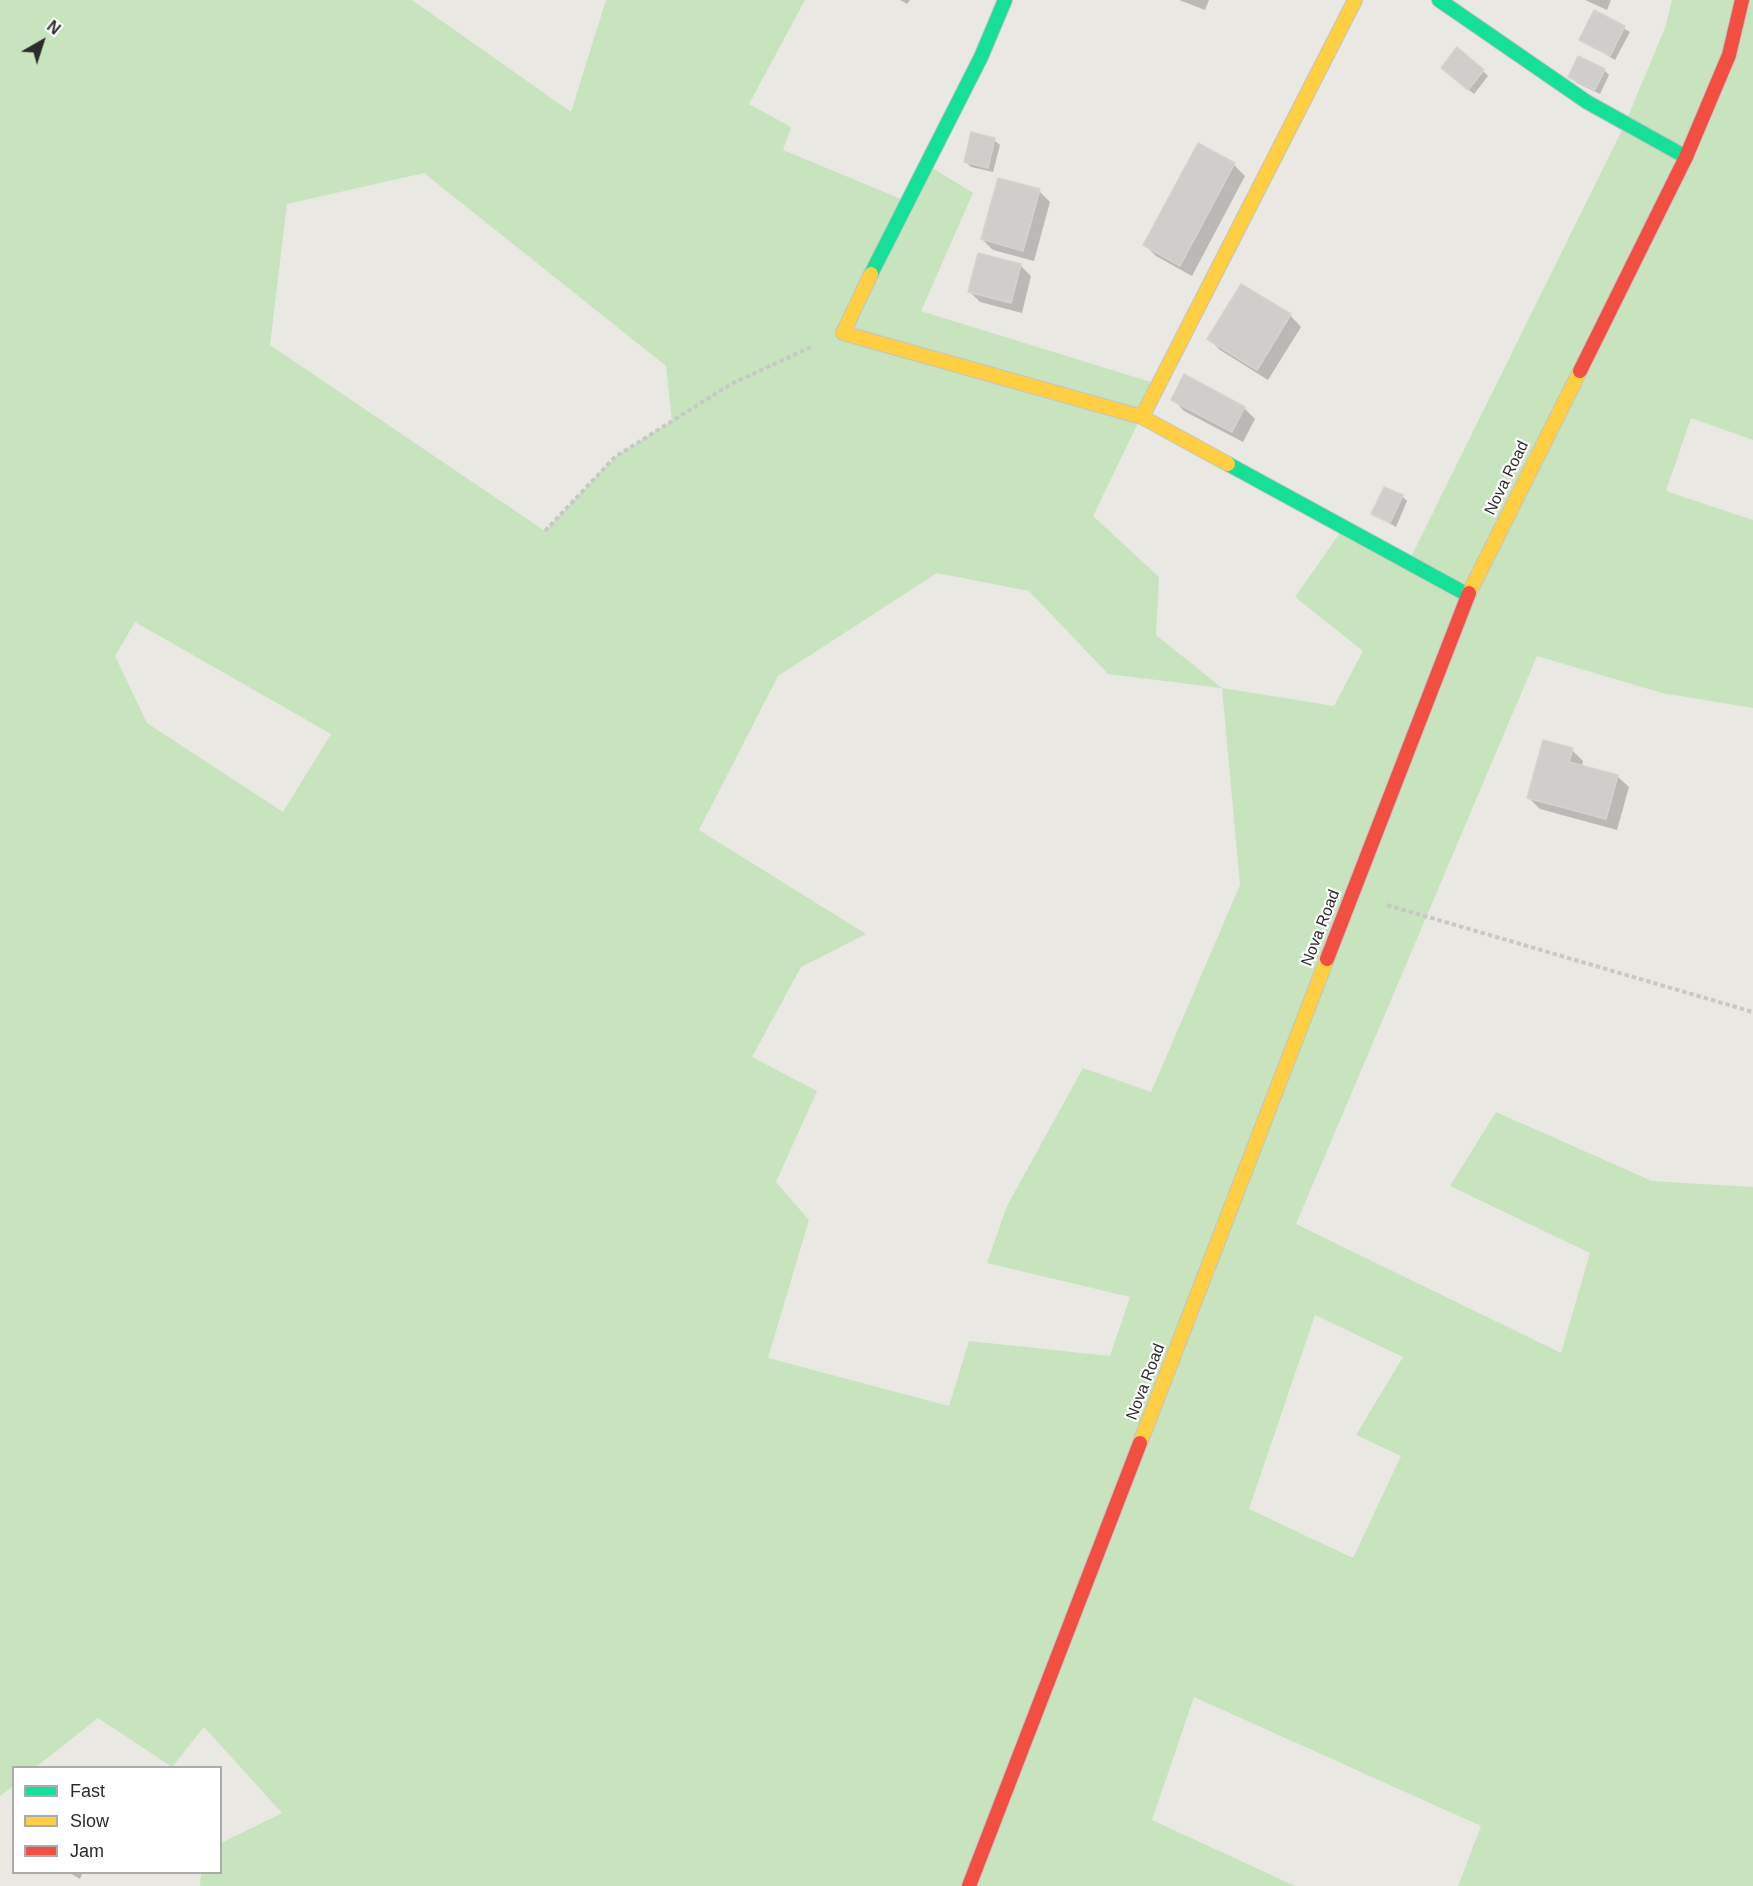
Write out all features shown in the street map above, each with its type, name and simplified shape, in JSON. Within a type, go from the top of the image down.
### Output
[{"type":"street","points":[[1005,0],[981,57],[906,201],[843,333],[1142,417],[1468,595]]},
{"type":"street","points":[[1142,417],[1162,373],[1355,0]]},
{"type":"street","points":[[1439,0],[1587,102],[1686,157]]},
{"type":"street","name":"Nova Road","points":[[969,1886],[1468,595],[1686,157],[1729,55],[1742,0]]},
{"type":"path","points":[[545,531],[615,458],[731,384],[843,333]]},
{"type":"path","points":[[1352,894],[1753,1012]]},
{"type":"green space","points":[[0,0],[412,0],[571,112],[606,0],[805,0],[749,104],[791,127],[783,150],[906,201],[926,164],[973,193],[921,311],[1157,384],[1093,516],[1159,577],[1156,635],[1222,688],[1334,706],[1363,651],[1295,597],[1344,527],[1409,561],[1624,126],[1665,28],[1672,0],[1753,0],[1753,440],[1691,418],[1666,491],[1753,520],[1753,708],[1662,693],[1537,656],[1296,1224],[1561,1353],[1590,1253],[1450,1186],[1496,1112],[1652,1181],[1753,1187],[1753,1886],[1458,1886],[1481,1826],[1194,1697],[1152,1820],[1295,1886],[200,1886],[201,1874],[222,1874],[222,1843],[282,1813],[204,1727],[170,1766],[98,1718],[37,1766],[12,1766],[12,1787],[0,1796]],"holes":[[[424,173],[666,366],[672,421],[615,457],[545,531],[270,345],[287,204]],[[937,573],[1029,591],[1108,674],[1222,688],[1240,885],[1151,1092],[1083,1068],[1007,1206],[987,1263],[1130,1297],[1110,1356],[969,1341],[949,1406],[768,1358],[809,1220],[776,1182],[817,1091],[752,1057],[801,967],[866,934],[699,830],[778,676]],[[135,622],[331,734],[283,812],[147,723],[115,656]],[[1315,1315],[1403,1357],[1356,1435],[1401,1456],[1353,1558],[1249,1509]]]},
{"type":"building","points":[[1594,10],[1625,26],[1610,56],[1579,40]]},
{"type":"building","points":[[1457,47],[1484,70],[1468,90],[1441,68]]},
{"type":"building","points":[[1578,56],[1605,69],[1595,90],[1568,77]]},
{"type":"building","points":[[971,132],[995,138],[988,168],[964,162]]},
{"type":"building","points":[[1198,143],[1235,163],[1180,266],[1143,245]]},
{"type":"building","points":[[998,178],[1040,189],[1023,251],[981,239]]},
{"type":"building","points":[[978,253],[1021,264],[1011,303],[968,292]]},
{"type":"building","points":[[1241,284],[1291,314],[1257,370],[1207,339]]},
{"type":"building","points":[[1184,374],[1245,407],[1232,432],[1171,400]]},
{"type":"building","points":[[1384,487],[1403,495],[1390,523],[1371,514]]},
{"type":"building","points":[[1543,740],[1573,748],[1569,762],[1618,775],[1606,819],[1527,798]]},
{"type":"traffic: fast","points":[[871,274],[981,57],[1005,0]]},
{"type":"traffic: fast","points":[[1439,0],[1587,102],[1686,157]]},
{"type":"traffic: fast","points":[[1228,464],[1468,595]]},
{"type":"traffic: slow","points":[[1142,417],[1355,0]]},
{"type":"traffic: slow","points":[[871,274],[843,333],[1142,417],[1228,464]]},
{"type":"traffic: slow","points":[[1469,593],[1580,371]]},
{"type":"traffic: slow","points":[[1140,1443],[1327,959]]},
{"type":"traffic: jam","points":[[1580,371],[1686,157],[1729,55],[1742,0]]},
{"type":"traffic: jam","points":[[1327,959],[1469,593]]},
{"type":"traffic: jam","points":[[969,1886],[1140,1443]]}]
